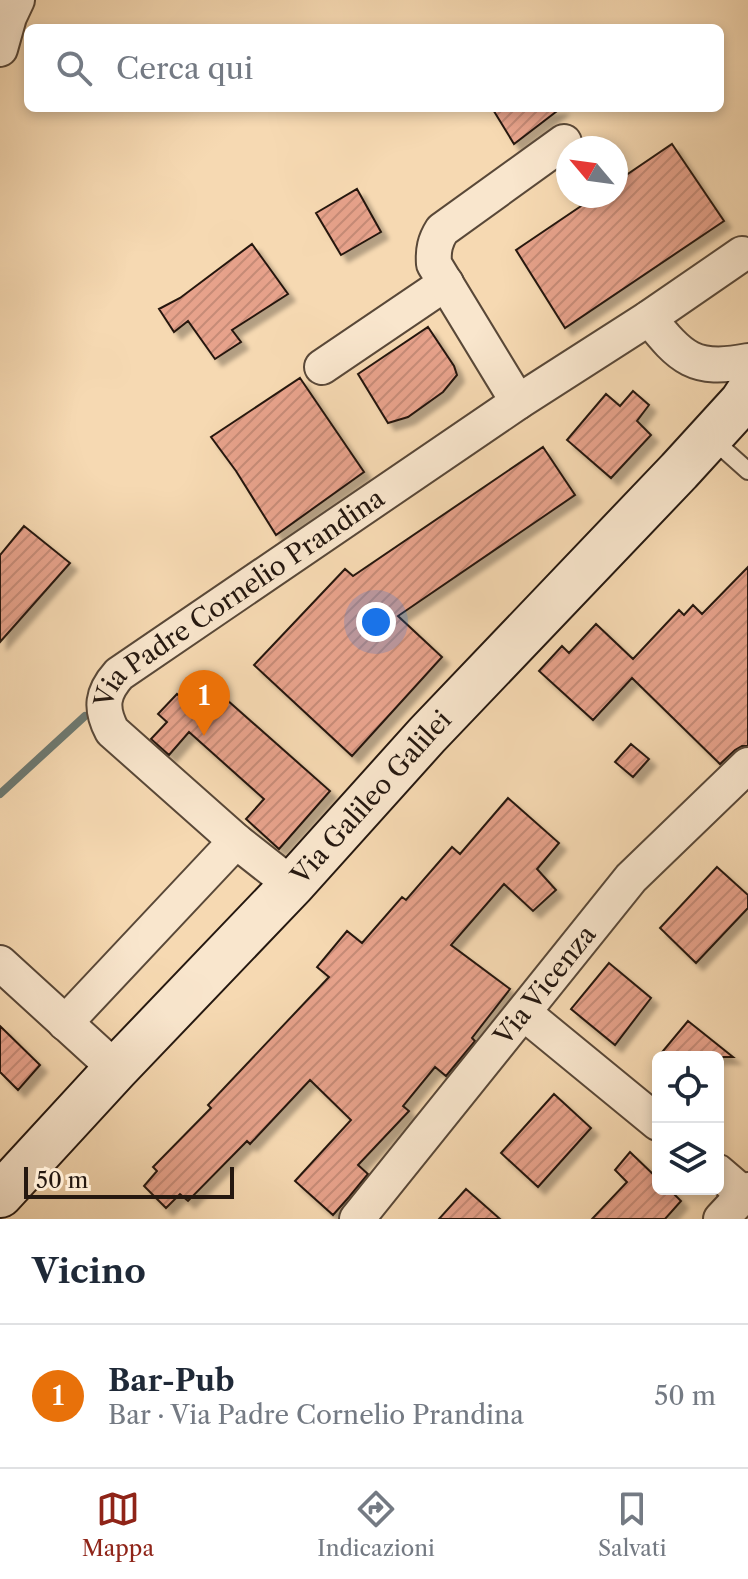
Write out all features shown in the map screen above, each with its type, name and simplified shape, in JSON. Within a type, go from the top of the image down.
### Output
[{"type":"main road","name":"Via Galileo Galilei","points":[[0,1195],[292,885],[427,735],[710,437],[747,388]]},
{"type":"street","points":[[0,49],[17,0]]},
{"type":"street","points":[[518,402],[434,264],[433,250],[442,230],[556,148]]},
{"type":"street","name":"Via Padre Cornelio Prandina","points":[[292,885],[236,841],[112,731],[104,710],[112,682],[119,674],[518,402],[742,254]]},
{"type":"street","points":[[322,367],[446,283]]},
{"type":"street","points":[[649,318],[682,355],[702,363],[720,365],[747,388]]},
{"type":"street","name":"Via Vicenza","points":[[357,1219],[631,878],[748,765]]},
{"type":"street","points":[[65,1023],[236,841]]},
{"type":"street","points":[[0,963],[116,1069]]},
{"type":"street","points":[[524,1013],[652,1118]]},
{"type":"street","points":[[721,1219],[747,1194],[724,1177]]},
{"type":"lane","points":[[710,437],[748,471]]},
{"type":"building","points":[[494,112],[556,112],[514,144]]},
{"type":"building","points":[[672,144],[724,221],[565,328],[516,250],[578,208],[628,208],[628,174]]},
{"type":"building","points":[[357,189],[381,232],[341,255],[316,213]]},
{"type":"building","points":[[252,244],[288,294],[232,330],[241,342],[215,359],[188,321],[174,332],[159,309],[180,298]]},
{"type":"building","points":[[428,327],[457,375],[443,392],[408,417],[388,423],[358,374]]},
{"type":"building","points":[[300,378],[364,472],[276,535],[211,437]]},
{"type":"building","points":[[633,391],[649,405],[637,421],[651,435],[611,478],[567,440],[606,394],[620,406]]},
{"type":"building","points":[[543,447],[575,495],[398,616],[442,657],[352,756],[254,665],[345,569],[353,576]]},
{"type":"building","points":[[24,526],[70,563],[0,642],[0,555]]},
{"type":"building","points":[[748,567],[748,746],[735,750],[720,764],[632,678],[593,720],[539,671],[562,646],[569,653],[596,624],[633,659],[679,610],[684,615],[693,605],[702,614]]},
{"type":"building","points":[[202,684],[215,696],[218,692],[330,791],[279,849],[246,819],[264,799],[189,732],[169,755],[151,739],[167,722],[158,714],[177,694],[186,702]]},
{"type":"building","points":[[631,744],[649,759],[633,777],[615,762]]},
{"type":"building","points":[[508,798],[559,843],[537,869],[556,890],[533,911],[504,884],[451,945],[510,989],[472,1038],[475,1041],[446,1076],[435,1067],[403,1106],[409,1111],[358,1165],[368,1174],[349,1197],[333,1215],[295,1181],[351,1120],[310,1080],[250,1144],[247,1141],[188,1201],[180,1194],[166,1208],[144,1186],[157,1171],[153,1167],[211,1108],[208,1105],[329,977],[317,967],[347,931],[362,943],[402,897],[406,900],[452,847],[460,854]]},
{"type":"building","points":[[717,867],[748,895],[748,908],[696,963],[660,928]]},
{"type":"building","points":[[609,963],[651,998],[615,1045],[571,1009]]},
{"type":"building","points":[[688,1021],[733,1057],[724,1057],[724,1051],[663,1051]]},
{"type":"building","points":[[0,1026],[40,1065],[18,1090],[0,1072]]},
{"type":"building","points":[[554,1094],[591,1128],[538,1187],[501,1153]]},
{"type":"building","points":[[630,1152],[652,1173],[652,1195],[675,1195],[681,1201],[665,1219],[592,1219],[627,1182],[615,1170]]},
{"type":"building","points":[[466,1189],[500,1219],[439,1219]]},
{"type":"waterway","points":[[0,794],[85,716]]},
{"type":"place","name":"Bar-Pub","points":[[204,736]]}]
